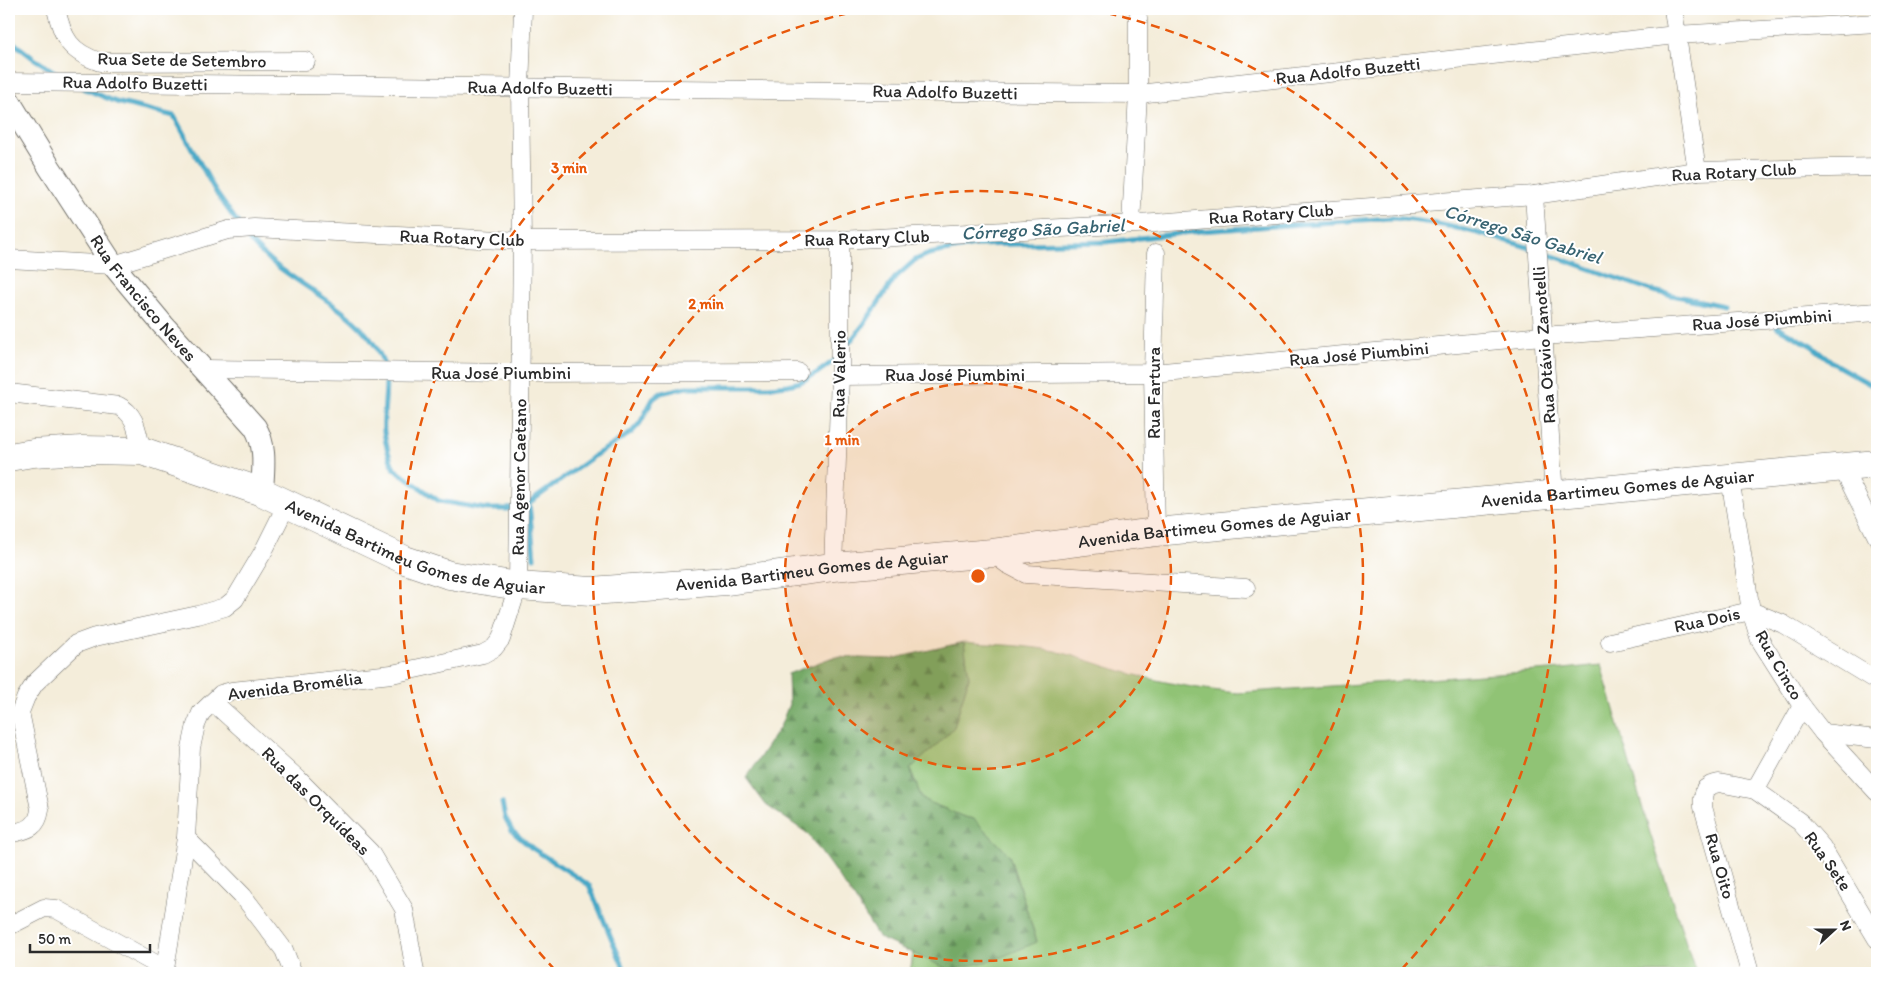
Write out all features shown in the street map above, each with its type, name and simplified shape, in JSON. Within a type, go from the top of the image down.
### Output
[{"type":"main road","name":"Avenida Bartimeu Gomes de Aguiar","points":[[9,457],[34,453],[82,450],[142,451],[262,492],[405,560],[449,574],[518,586],[591,591],[726,581],[833,567],[992,553],[1156,532],[1554,496],[1877,464]]},
{"type":"street","name":"Rua Sete de Setembro","points":[[56,9],[60,27],[71,46],[85,57],[100,62],[306,61]]},
{"type":"street","name":"Rua Agenor Caetano","points":[[518,586],[522,241],[520,88],[523,9]]},
{"type":"street","points":[[1673,9],[1697,171]]},
{"type":"street","points":[[1131,224],[1138,94],[1138,17]]},
{"type":"street","name":"Rua Adolfo Buzetti","points":[[9,82],[1138,94],[1676,35],[1877,23]]},
{"type":"street","name":"Rua Francisco Neves","points":[[9,101],[113,265],[163,325],[205,369],[255,427],[261,437],[264,455],[262,492]]},
{"type":"street","name":"Rua Rotary Club","points":[[9,259],[113,265],[232,230],[254,228],[522,241],[840,240],[1131,224],[1534,195],[1697,171],[1877,167]]},
{"type":"street","name":"Rua Otávio Zanotelli","points":[[1534,195],[1554,496]]},
{"type":"street","name":"Rua Valerio","points":[[833,567],[839,364],[840,240]]},
{"type":"street","name":"Rua Fartura","points":[[1156,253],[1153,373],[1156,532]]},
{"type":"street","name":"Rua José Piumbini","points":[[839,364],[1153,373],[1542,336],[1877,312]]},
{"type":"street","name":"Rua José Piumbini","points":[[205,369],[400,373],[798,372]]},
{"type":"street","points":[[9,393],[119,406],[127,410],[134,418],[142,451]]},
{"type":"street","points":[[1842,466],[1877,537]]},
{"type":"street","name":"Rua Cinco","points":[[1730,478],[1751,611],[1760,640],[1802,706],[1823,733],[1877,792]]},
{"type":"street","points":[[16,832],[35,824],[39,818],[40,809],[14,712],[35,683],[76,644],[95,637],[198,615],[226,607],[235,599],[263,552],[288,504]]},
{"type":"street","points":[[992,553],[1026,574],[1246,588]]},
{"type":"street","name":"Avenida Bromélia","points":[[9,926],[44,908],[56,909],[164,971],[186,838],[193,740],[201,713],[221,694],[232,691],[392,674],[483,654],[494,648],[501,639],[518,586]]},
{"type":"street","name":"Rua Dois","points":[[1610,642],[1751,611],[1783,624],[1877,681]]},
{"type":"street","name":"Rua das Orquídeas","points":[[213,702],[298,779],[370,852],[404,909],[415,970]]},
{"type":"street","points":[[1755,790],[1802,706]]},
{"type":"street","points":[[1823,733],[1877,739]]},
{"type":"street","name":"Rua Oito","points":[[1735,788],[1719,783],[1711,785],[1705,789],[1703,798],[1710,831],[1750,973]]},
{"type":"street","name":"Rua Sete","points":[[1735,788],[1755,790],[1800,822],[1822,847],[1877,939]]},
{"type":"street","points":[[186,838],[243,896],[284,950],[293,973]]},
{"type":"green space","points":[[964,642],[1021,646],[1055,651],[1150,679],[1237,693],[1601,665],[1649,830],[1696,973],[910,973],[913,953],[950,970],[1037,941],[1009,855],[974,819],[964,817],[922,799],[910,768],[937,745],[954,727],[969,677]]},
{"type":"green space","points":[[964,642],[969,677],[954,727],[910,769],[922,799],[964,817],[974,819],[1009,855],[1037,942],[994,960],[950,970],[879,938],[854,898],[807,833],[766,805],[746,778],[780,727],[789,704],[788,674],[833,657],[891,659]]},
{"type":"waterway","name":"Córrego São Gabriel","points":[[9,39],[33,58],[63,77]]},
{"type":"waterway","name":"Córrego São Gabriel","points":[[85,89],[116,102],[174,116],[217,194],[240,226]]},
{"type":"waterway","name":"Córrego São Gabriel","points":[[845,348],[864,324],[895,278],[915,260],[929,254],[975,245],[1106,242],[1200,231],[1392,218],[1464,230],[1534,249]]},
{"type":"waterway","name":"Córrego São Gabriel","points":[[244,233],[277,266],[337,307],[370,338],[384,366],[386,385],[384,432],[394,469],[439,501],[486,509],[521,507],[594,456],[631,433],[640,423],[653,399],[661,393],[687,387],[768,387],[788,385],[800,382],[817,373],[835,360]]},
{"type":"waterway","name":"Córrego São Gabriel","points":[[1542,252],[1653,291],[1724,306]]},
{"type":"waterway","name":"Córrego São Gabriel","points":[[1777,327],[1812,346],[1836,365],[1877,388]]},
{"type":"waterway","points":[[529,503],[534,558]]},
{"type":"waterway","points":[[502,803],[505,817],[512,831],[532,848],[589,885],[626,973]]}]
